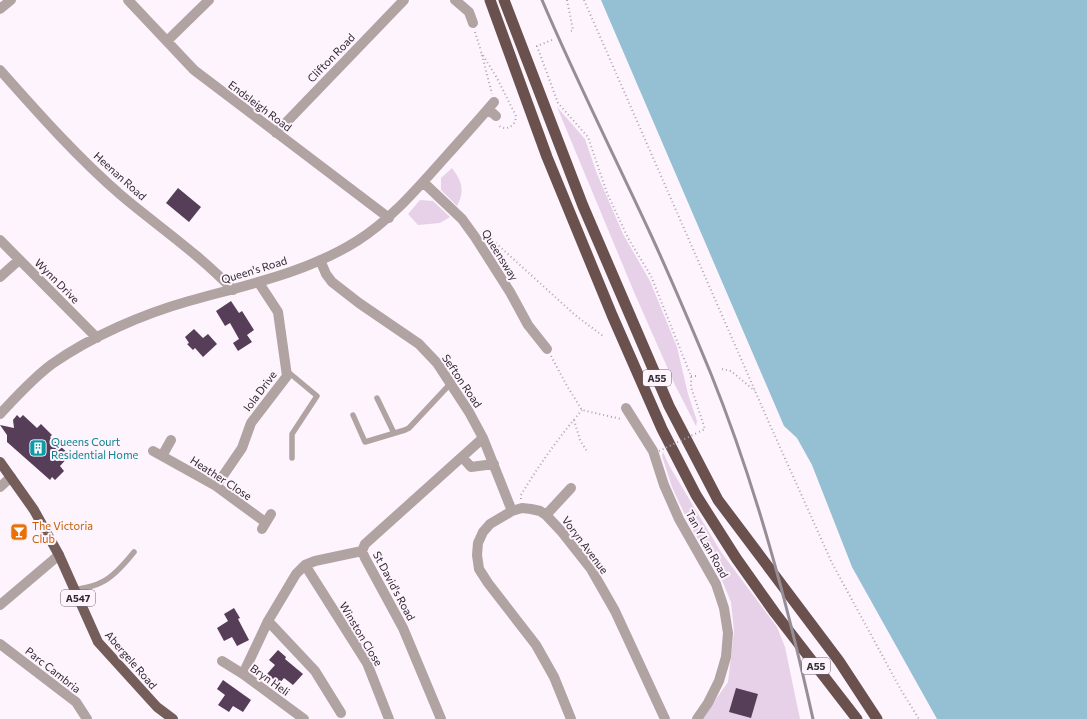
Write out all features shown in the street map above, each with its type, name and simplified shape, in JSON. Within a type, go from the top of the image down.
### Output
[{"type":"highway","name":"A55","points":[[490,0],[550,164],[612,316],[662,429],[696,495],[736,558],[775,613],[857,719]]},
{"type":"highway","name":"A55","points":[[504,0],[583,206],[669,406],[718,500],[838,661],[877,719]]},
{"type":"main road","name":"Abergele Road","points":[[0,462],[34,510],[59,555],[98,642],[157,706],[173,719]]},
{"type":"street","points":[[0,10],[11,0]]},
{"type":"street","name":"Endsleigh Road","points":[[128,0],[194,70],[389,218]]},
{"type":"street","points":[[167,41],[209,0]]},
{"type":"street","name":"Clifton Road","points":[[276,133],[404,0]]},
{"type":"street","points":[[455,0],[469,12],[474,24]]},
{"type":"street","name":"Heenan Road","points":[[0,70],[60,137],[121,195],[216,272],[233,290]]},
{"type":"street","points":[[491,105],[496,116]]},
{"type":"street","name":"Queen's Road","points":[[0,414],[25,388],[52,364],[97,338],[150,314],[188,301],[282,276],[357,242],[389,218],[491,105]]},
{"type":"street","name":"Queensway","points":[[423,182],[462,219],[510,292],[528,325],[547,349]]},
{"type":"street","name":"Wynn Drive","points":[[0,240],[97,338]]},
{"type":"street","points":[[0,277],[19,260]]},
{"type":"street","name":"Sefton Road","points":[[320,260],[326,274],[332,282],[359,303],[419,344],[437,363],[469,412],[483,438],[512,511]]},
{"type":"street","name":"Iola Drive","points":[[216,486],[242,448],[251,422],[287,376],[278,312],[259,283]]},
{"type":"street","name":"Tan Y Lan Road","points":[[626,408],[653,451],[664,485],[679,519],[716,584],[724,608],[728,633],[726,657],[719,681],[708,703],[697,719]]},
{"type":"street","name":"St David's Road","points":[[441,719],[403,628],[364,558],[362,551],[365,544],[483,438]]},
{"type":"street","name":"Heather Close","points":[[171,440],[158,453],[216,486],[266,522]]},
{"type":"street","points":[[462,457],[471,467],[494,464]]},
{"type":"street","points":[[0,487],[11,477]]},
{"type":"street","points":[[546,515],[571,488]]},
{"type":"street","points":[[522,508],[512,511],[490,524],[483,532],[478,543],[477,555],[479,569],[536,645],[554,677],[571,719]]},
{"type":"street","name":"Voryn Avenue","points":[[522,508],[546,515],[561,531],[591,569],[612,605],[665,719]]},
{"type":"street","points":[[243,674],[268,622],[296,574],[305,565],[315,561],[362,551]]},
{"type":"street","points":[[0,606],[59,555]]},
{"type":"street","name":"Winston Close","points":[[305,565],[367,663],[389,719]]},
{"type":"street","points":[[268,622],[315,671],[341,713]]},
{"type":"street","name":"Parc Cambria","points":[[0,644],[76,702],[87,719]]},
{"type":"street","name":"Bryn Heli","points":[[222,661],[243,674],[304,719]]},
{"type":"lane","points":[[286,371],[317,396],[292,434],[292,458]]},
{"type":"lane","points":[[354,415],[365,442],[394,433],[409,428],[451,383]]},
{"type":"lane","points":[[377,398],[394,433]]},
{"type":"lane","points":[[74,590],[103,582],[126,562],[134,552]]},
{"type":"path","points":[[567,0],[573,30],[571,31]]},
{"type":"path","points":[[584,0],[832,563],[901,690],[919,719]]},
{"type":"path","points":[[474,24],[491,105]]},
{"type":"path","points":[[552,40],[537,46],[552,90],[558,103],[588,137],[607,193],[628,238],[651,276],[691,376],[691,387],[705,429],[659,451]]},
{"type":"path","points":[[482,231],[575,315],[603,336]]},
{"type":"path","points":[[547,349],[566,386],[582,410],[635,423]]},
{"type":"path","points":[[722,368],[731,370],[756,392]]},
{"type":"path","points":[[691,376],[698,376]]},
{"type":"path","points":[[522,508],[520,495],[537,468],[582,410]]},
{"type":"path","points":[[574,420],[580,440],[588,453]]},
{"type":"shaded area","points":[[557,107],[585,139],[597,174],[623,234],[650,281],[677,347],[688,394],[697,421],[696,426],[675,385],[634,292]]},
{"type":"shaded area","points":[[452,168],[458,177],[462,191],[457,206],[441,190],[441,178]]},
{"type":"shaded area","points":[[420,200],[433,201],[450,217],[440,223],[418,225],[408,214]]},
{"type":"shaded area","points":[[663,452],[670,467],[721,552],[777,627],[785,647],[800,719],[702,719],[728,682],[734,631],[731,602],[718,571],[690,526],[672,487],[662,456]]},
{"type":"water","points":[[601,0],[1087,0],[1087,719],[937,719],[852,567],[812,465],[797,438],[784,426]]},
{"type":"building","points":[[178,188],[201,207],[189,222],[166,203]]},
{"type":"building","points":[[231,301],[239,313],[242,311],[254,330],[247,335],[252,342],[238,351],[233,343],[239,339],[230,323],[225,326],[216,311]]},
{"type":"building","points":[[194,329],[203,338],[208,334],[217,344],[203,357],[195,348],[193,350],[187,344],[189,343],[185,337]]},
{"type":"building","name":"Queens Court Residential Home","points":[[17,415],[20,418],[23,415],[37,428],[41,424],[52,435],[50,437],[70,455],[60,466],[64,471],[55,480],[52,477],[50,480],[7,442],[7,435],[0,425],[14,428],[13,420]]},
{"type":"building","points":[[234,608],[249,640],[237,646],[232,637],[224,641],[217,628],[228,621],[224,614]]},
{"type":"building","points":[[278,650],[286,657],[285,659],[303,674],[293,685],[284,678],[279,684],[267,674],[275,665],[269,660]]},
{"type":"building","points":[[223,680],[251,700],[243,712],[233,706],[229,712],[218,705],[225,695],[217,689]]},
{"type":"building","points":[[736,688],[758,694],[751,718],[729,712]]},
{"type":"railway","points":[[542,0],[568,60],[667,270],[727,416],[769,545],[792,631],[813,719]]},
{"type":"place","name":"Queens Court Residential Home","points":[[38,448]]},
{"type":"place","name":"The Victoria Club","points":[[19,532]]}]
